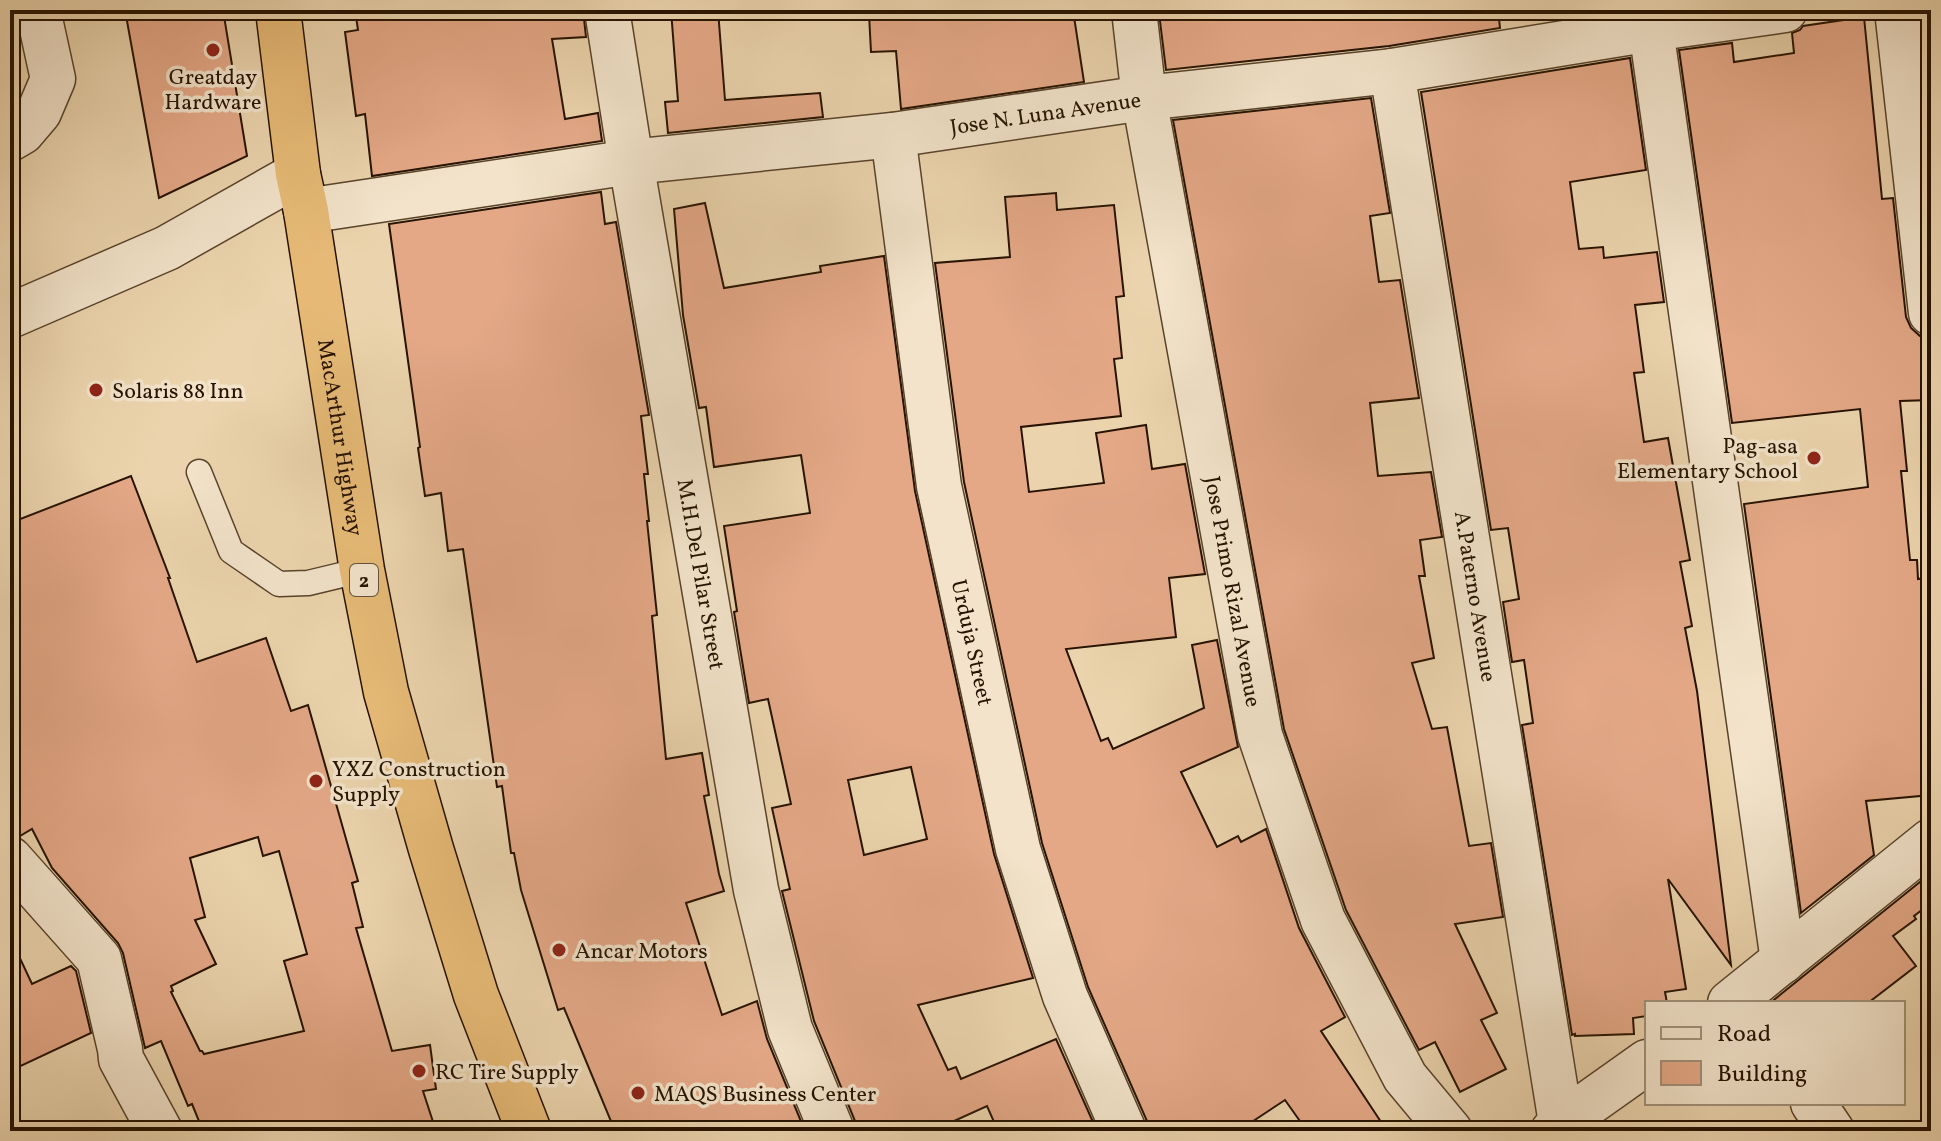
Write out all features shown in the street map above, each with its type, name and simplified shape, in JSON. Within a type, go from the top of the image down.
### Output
[{"type":"highway","name":"MacArthur Highway","points":[[278,10],[302,193],[362,570],[386,692],[476,995],[529,1131]]},
{"type":"street","points":[[10,139],[22,132],[39,112],[53,79],[38,10]]},
{"type":"street","name":"M.H.Del Pilar Street","points":[[607,10],[756,890],[790,1029],[832,1131]]},
{"type":"street","name":"Jose Primo Rizal Avenue","points":[[1134,10],[1144,98],[1260,735],[1323,920],[1405,1077],[1450,1131]]},
{"type":"street","name":"Jose N. Luna Avenue","points":[[302,193],[893,135],[1144,98],[1392,71],[1785,10]]},
{"type":"street","points":[[1897,10],[1931,313]]},
{"type":"street","points":[[1651,29],[1783,961]]},
{"type":"street","name":"A.Paterno Avenue","points":[[1392,71],[1557,1127]]},
{"type":"street","name":"Urduja Street","points":[[893,135],[939,486],[1018,849],[1065,996],[1124,1131]]},
{"type":"street","points":[[10,316],[302,193]]},
{"type":"street","points":[[1737,1001],[1931,841]]},
{"type":"street","points":[[10,859],[99,959],[121,1059],[160,1131]]},
{"type":"street","points":[[1557,1127],[1645,1063]]},
{"type":"street","points":[[1814,1105],[1832,1131]]},
{"type":"lane","points":[[199,472],[231,551],[279,584],[308,583],[362,570]]},
{"type":"building","points":[[125,10],[223,10],[247,156],[159,198]]},
{"type":"building","points":[[355,10],[583,10],[586,37],[552,39],[565,119],[598,113],[602,141],[372,176],[365,114],[356,116],[345,32],[358,30]]},
{"type":"building","points":[[671,10],[718,10],[725,100],[820,93],[823,117],[668,133],[665,102],[678,101]]},
{"type":"building","points":[[921,10],[1073,10],[1084,82],[901,109],[896,51],[871,52],[869,14]]},
{"type":"building","points":[[1185,10],[1498,10],[1500,28],[1389,46],[1166,70],[1159,13]]},
{"type":"building","points":[[1864,17],[1882,199],[1893,198],[1906,317],[1911,328],[1920,336],[1931,338],[1931,400],[1900,401],[1907,471],[1901,471],[1910,560],[1917,560],[1918,579],[1931,577],[1931,795],[1866,801],[1874,855],[1801,913],[1744,504],[1868,487],[1860,409],[1732,423],[1679,50],[1732,43],[1734,62],[1794,53],[1792,33],[1803,26]]},
{"type":"building","points":[[1630,58],[1646,170],[1570,182],[1579,249],[1603,247],[1604,258],[1657,252],[1664,302],[1635,305],[1644,372],[1634,373],[1644,442],[1668,438],[1690,560],[1680,562],[1692,626],[1685,628],[1697,691],[1731,965],[1668,879],[1686,989],[1665,992],[1667,1001],[1645,1001],[1645,1016],[1633,1018],[1634,1034],[1572,1035],[1522,725],[1533,723],[1524,660],[1512,662],[1503,602],[1519,599],[1508,528],[1491,530],[1421,92]]},
{"type":"building","points":[[1371,98],[1390,213],[1370,216],[1379,282],[1400,280],[1419,398],[1370,403],[1378,476],[1431,472],[1442,537],[1420,540],[1425,576],[1419,576],[1434,658],[1412,663],[1432,729],[1447,727],[1469,846],[1491,843],[1503,917],[1455,924],[1497,1013],[1481,1020],[1506,1069],[1460,1092],[1435,1042],[1419,1050],[1346,910],[1284,729],[1173,120]]},
{"type":"building","points":[[601,192],[605,224],[616,222],[649,415],[641,416],[648,474],[644,474],[647,521],[657,615],[652,616],[666,759],[702,753],[709,795],[704,796],[724,891],[686,903],[722,1015],[757,1001],[767,1039],[805,1131],[615,1131],[564,1008],[558,1010],[521,890],[514,853],[511,853],[502,786],[497,787],[463,549],[448,551],[441,493],[425,496],[389,224]]},
{"type":"building","points":[[1056,193],[1057,210],[1114,205],[1124,296],[1116,297],[1122,358],[1114,359],[1121,416],[1021,427],[1029,492],[1104,483],[1096,433],[1146,425],[1152,469],[1185,464],[1205,574],[1169,578],[1176,637],[1066,649],[1101,741],[1108,738],[1113,749],[1204,708],[1192,645],[1217,640],[1238,747],[1181,772],[1217,847],[1238,836],[1241,842],[1266,829],[1299,928],[1345,1017],[1321,1031],[1387,1131],[1307,1131],[1285,1100],[1238,1131],[1149,1131],[1088,987],[1042,843],[964,482],[935,263],[1010,257],[1005,197]]},
{"type":"building","points":[[705,203],[724,288],[821,272],[820,266],[884,256],[915,491],[994,854],[1033,978],[918,1005],[948,1070],[956,1067],[961,1079],[1056,1039],[1097,1131],[998,1131],[987,1106],[932,1131],[856,1131],[855,1121],[814,1021],[782,891],[790,889],[772,808],[791,804],[768,699],[749,703],[724,526],[810,513],[801,455],[714,467],[706,407],[699,408],[683,315],[674,209]],"holes":[[[911,767],[927,839],[864,855],[848,780]]]},
{"type":"building","points":[[131,476],[170,578],[197,662],[266,638],[291,711],[308,705],[358,881],[352,883],[363,927],[356,928],[392,1051],[430,1045],[436,1089],[423,1091],[436,1131],[203,1131],[192,1104],[188,1106],[161,1041],[145,1048],[118,943],[52,868],[32,829],[20,836],[10,835],[10,523]],"holes":[[[258,837],[263,856],[279,851],[307,954],[284,961],[304,1031],[204,1054],[171,992],[171,986],[216,964],[195,920],[205,917],[190,858]]]},
{"type":"building","points":[[1931,873],[1931,903],[1893,936],[1916,966],[1871,1001],[1772,1001]]},
{"type":"building","points":[[10,937],[32,984],[71,966],[76,971],[91,1033],[10,1071]]},
{"type":"place","name":"Greatday Hardware","points":[[213,50]]},
{"type":"place","name":"Solaris 88 Inn","points":[[96,390]]},
{"type":"place","name":"Pag-asa Elementary School","points":[[1814,458]]},
{"type":"place","name":"YXZ Construction Supply","points":[[316,781]]},
{"type":"place","name":"Ancar Motors","points":[[559,950]]},
{"type":"place","name":"RC Tire Supply","points":[[419,1071]]},
{"type":"place","name":"MAQS Business Center","points":[[638,1093]]}]
